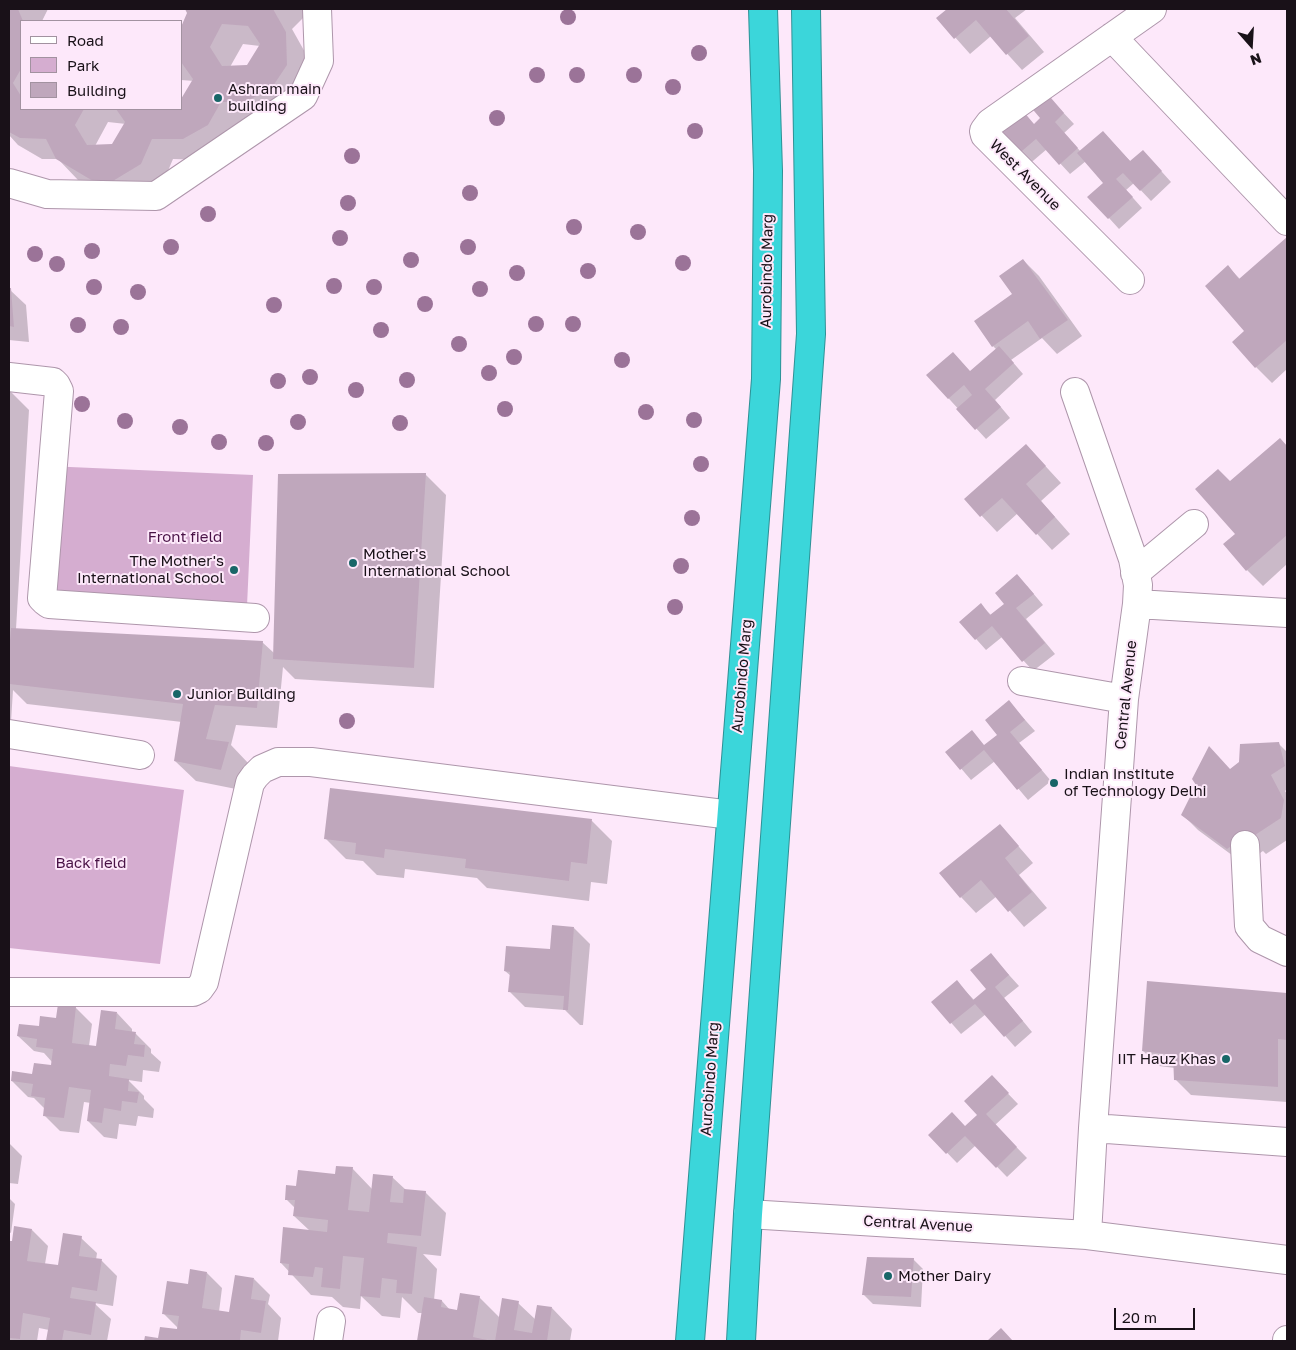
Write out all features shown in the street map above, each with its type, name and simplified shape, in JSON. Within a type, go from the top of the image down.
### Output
[{"type":"highway","name":"Aurobindo Marg","points":[[690,1341],[766,379],[768,171],[763,9]]},
{"type":"highway","points":[[741,1341],[748,1214],[811,334],[806,9]]},
{"type":"street","points":[[9,183],[47,194],[156,196],[303,96],[319,61],[317,9]]},
{"type":"street","name":"West Avenue","points":[[1130,280],[985,135],[984,131],[990,123],[1152,9]]},
{"type":"street","points":[[1112,37],[1287,221]]},
{"type":"street","points":[[9,377],[53,382],[59,391],[42,598],[45,602],[50,604],[255,618]]},
{"type":"street","name":"Central Avenue","points":[[1075,392],[1133,559],[1138,585],[1124,699],[1087,1234]]},
{"type":"street","points":[[1136,573],[1194,524]]},
{"type":"street","points":[[1137,604],[1287,613]]},
{"type":"street","points":[[1022,682],[1124,699]]},
{"type":"street","points":[[9,734],[140,755]]},
{"type":"street","points":[[9,992],[193,992],[199,989],[204,982],[250,783],[262,769],[278,762],[310,762],[731,815]]},
{"type":"street","points":[[1245,845],[1249,926],[1260,939],[1287,952]]},
{"type":"street","points":[[1093,1128],[1287,1142]]},
{"type":"street","name":"Central Avenue","points":[[748,1214],[1087,1234],[1287,1260]]},
{"type":"green space","name":"Front field","points":[[47,466],[253,475],[247,606],[40,591]]},
{"type":"green space","name":"Back field","points":[[9,766],[184,790],[160,964],[9,948]]},
{"type":"building","name":"Ashram main building","points":[[9,9],[18,9],[23,20],[20,20],[20,71],[13,83],[20,94],[20,110],[83,110],[75,125],[87,145],[112,144],[125,122],[117,110],[182,110],[182,97],[193,79],[182,63],[182,25],[187,13],[185,9],[273,9],[286,32],[287,65],[273,86],[246,102],[221,102],[208,125],[183,139],[152,139],[141,164],[103,187],[56,159],[46,139],[20,138],[9,132]],"holes":[[[222,24],[248,26],[260,44],[247,65],[222,66],[210,47]]]},
{"type":"building","points":[[947,9],[1006,9],[1029,36],[1006,55],[976,20],[954,39],[936,18]]},
{"type":"building","points":[[1045,91],[1064,113],[1055,122],[1078,148],[1059,165],[1036,139],[1015,157],[996,135],[1023,111],[1034,124],[1040,118],[1029,105]]},
{"type":"building","points":[[1103,131],[1130,161],[1143,150],[1162,171],[1140,191],[1123,173],[1116,179],[1133,197],[1108,219],[1087,197],[1103,183],[1077,153]]},
{"type":"building","points":[[1287,237],[1287,340],[1255,368],[1232,342],[1244,331],[1205,286],[1228,265],[1239,279]]},
{"type":"building","points":[[1023,259],[1068,320],[1040,339],[1028,321],[992,347],[974,321],[1012,294],[999,276]]},
{"type":"building","points":[[9,288],[11,288],[14,327],[9,326]]},
{"type":"building","points":[[999,346],[1014,363],[985,389],[1001,407],[975,430],[956,409],[972,395],[964,385],[948,399],[926,375],[953,352],[970,371]]},
{"type":"building","points":[[1280,438],[1287,446],[1287,535],[1246,571],[1223,544],[1235,534],[1195,489],[1218,469],[1230,481]]},
{"type":"building","points":[[1026,444],[1046,466],[1026,484],[1055,517],[1036,535],[1002,498],[980,517],[964,499]]},
{"type":"building","points":[[426,473],[414,668],[273,659],[278,474]]},
{"type":"building","points":[[1017,574],[1034,594],[1016,608],[1045,643],[1022,662],[992,626],[975,640],[959,622],[981,603],[990,615],[1004,604],[995,593]]},
{"type":"building","name":"Junior Building","points":[[11,628],[263,641],[257,708],[215,705],[206,739],[229,742],[221,770],[174,761],[183,704],[9,684]]},
{"type":"building","points":[[1009,700],[1025,720],[1010,732],[1042,770],[1017,790],[984,750],[960,770],[945,752],[972,730],[984,745],[997,735],[985,720]]},
{"type":"building","points":[[1279,742],[1285,766],[1271,775],[1284,800],[1281,818],[1249,839],[1246,836],[1227,849],[1181,815],[1196,785],[1192,779],[1209,746],[1230,769],[1239,762],[1240,744]]},
{"type":"building","points":[[330,788],[592,819],[587,864],[571,862],[569,881],[465,868],[466,859],[385,849],[384,858],[355,854],[356,843],[324,839]]},
{"type":"building","points":[[1000,824],[1019,846],[1005,858],[1032,892],[1008,912],[981,880],[960,898],[939,873]]},
{"type":"building","points":[[552,925],[574,927],[568,1010],[563,1010],[564,996],[508,992],[510,972],[504,971],[506,946],[550,949]]},
{"type":"building","points":[[991,953],[1009,975],[995,987],[1023,1021],[1004,1037],[975,1004],[950,1024],[931,1002],[957,980],[973,1000],[986,989],[970,970]]},
{"type":"building","points":[[1147,981],[1287,993],[1287,1040],[1278,1039],[1278,1087],[1174,1080],[1173,1055],[1142,1051]]},
{"type":"building","points":[[58,1004],[76,1007],[72,1043],[96,1046],[101,1010],[117,1012],[115,1029],[136,1032],[134,1044],[145,1045],[144,1057],[128,1055],[126,1066],[110,1064],[109,1076],[129,1079],[128,1091],[139,1092],[137,1103],[122,1101],[121,1111],[104,1108],[102,1123],[87,1121],[91,1090],[69,1087],[64,1118],[43,1116],[45,1098],[31,1096],[33,1084],[11,1081],[12,1071],[32,1074],[34,1063],[51,1065],[53,1049],[36,1047],[37,1039],[17,1036],[19,1024],[39,1026],[40,1016],[56,1018]]},
{"type":"building","points":[[992,1075],[1009,1093],[986,1114],[1017,1147],[996,1168],[965,1136],[946,1154],[928,1135],[952,1112],[965,1126],[977,1115],[964,1101]]},
{"type":"building","points":[[336,1166],[353,1167],[348,1210],[369,1212],[373,1174],[393,1176],[390,1202],[403,1203],[404,1189],[426,1191],[421,1236],[388,1233],[387,1243],[417,1247],[412,1294],[396,1293],[397,1280],[382,1278],[380,1298],[360,1296],[364,1258],[343,1256],[340,1289],[321,1287],[323,1268],[315,1267],[313,1277],[288,1275],[289,1264],[280,1263],[283,1227],[327,1232],[328,1220],[293,1216],[295,1200],[285,1200],[286,1185],[296,1186],[298,1170],[335,1174]]},
{"type":"building","points":[[14,1226],[32,1229],[27,1261],[58,1265],[63,1233],[82,1236],[79,1256],[102,1259],[97,1291],[72,1287],[70,1298],[96,1302],[91,1335],[64,1330],[62,1341],[46,1341],[50,1318],[23,1313],[20,1339],[9,1338],[9,1241],[12,1241]]},
{"type":"building","name":"Mother Dairy","points":[[867,1257],[914,1258],[911,1297],[862,1295]]},
{"type":"building","points":[[190,1269],[207,1272],[202,1308],[229,1312],[235,1275],[254,1278],[251,1299],[266,1301],[261,1333],[241,1330],[240,1341],[144,1341],[145,1336],[158,1338],[160,1327],[177,1329],[179,1316],[162,1314],[167,1281],[188,1284]]},
{"type":"building","points":[[460,1293],[480,1296],[473,1337],[492,1341],[417,1341],[424,1297],[442,1300],[441,1307],[457,1310]]},
{"type":"building","points":[[502,1298],[519,1301],[514,1330],[532,1333],[537,1305],[552,1307],[547,1341],[495,1341]]},
{"type":"building","points":[[1001,1328],[1013,1341],[987,1341]]},
{"type":"place","name":"Ashram main building","points":[[218,98]]},
{"type":"place","name":"Mother's International School","points":[[353,563]]},
{"type":"place","name":"The Mother's International School","points":[[234,570]]},
{"type":"place","name":"Junior Building","points":[[177,694]]},
{"type":"place","name":"Indian Institute of Technology Delhi","points":[[1054,783]]},
{"type":"place","name":"IIT Hauz Khas","points":[[1226,1059]]},
{"type":"place","name":"Mother Dairy","points":[[888,1276]]}]
